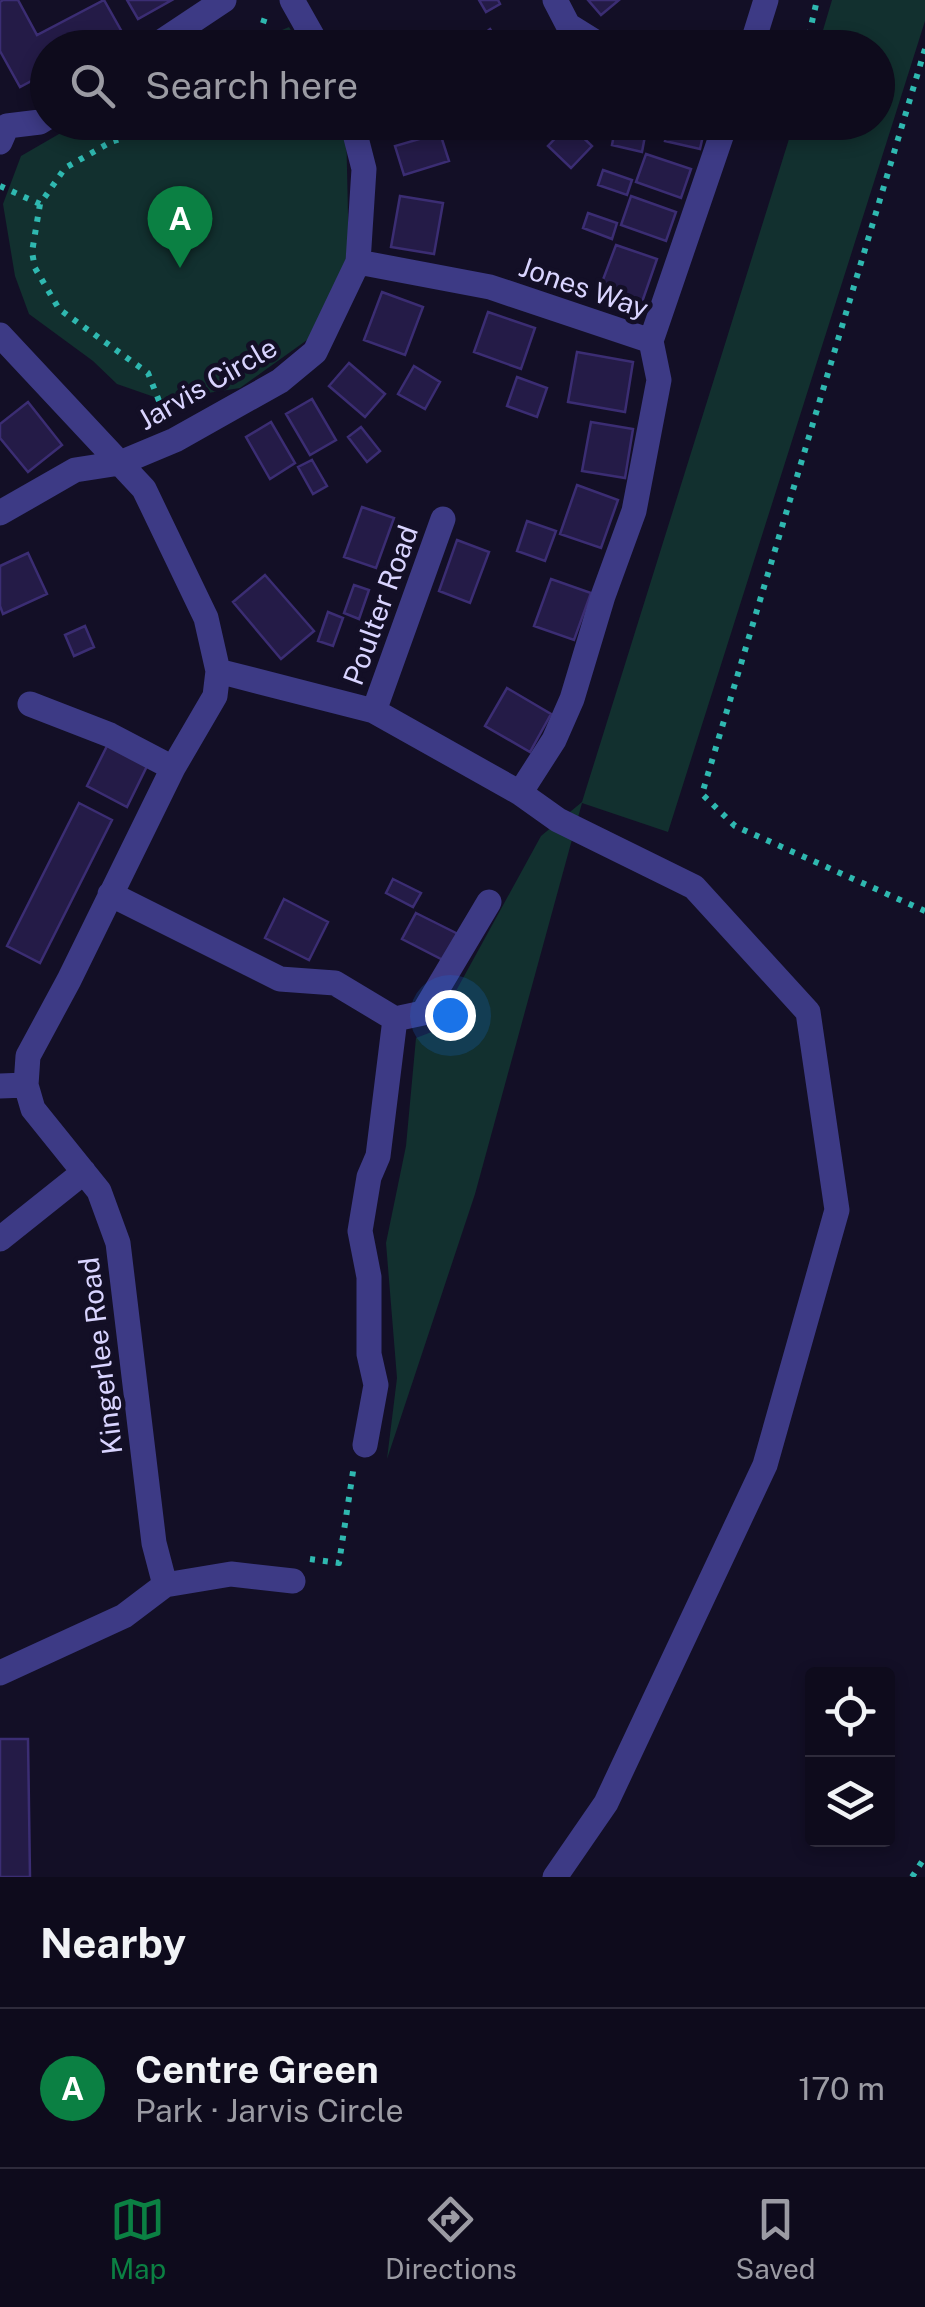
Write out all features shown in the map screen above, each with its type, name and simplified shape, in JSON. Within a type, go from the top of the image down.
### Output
[{"type":"street","points":[[179,30],[224,0]]},
{"type":"street","points":[[292,0],[310,30]]},
{"type":"street","points":[[555,0],[568,24],[577,30]]},
{"type":"street","points":[[757,30],[766,0]]},
{"type":"street","points":[[2,127],[30,123]]},
{"type":"street","name":"Jarvis Circle","points":[[0,335],[120,463],[175,440],[280,382],[316,352],[358,262],[364,169],[357,140]]},
{"type":"street","points":[[651,341],[720,140]]},
{"type":"street","name":"Jones Way","points":[[358,262],[490,287],[651,341],[659,380],[634,511],[572,698],[554,740],[520,792]]},
{"type":"street","points":[[0,513],[75,470],[120,463],[144,489],[206,618],[218,670]]},
{"type":"street","name":"Poulter Road","points":[[374,712],[443,518]]},
{"type":"street","name":"Poulter Road","points":[[218,670],[374,712],[520,792],[558,820],[694,887],[808,1012],[837,1210],[765,1465],[606,1802],[555,1877]]},
{"type":"street","name":"Kingerlee Road","points":[[165,1585],[154,1543],[118,1243],[99,1192],[13,1085],[173,768],[216,696],[218,670]]},
{"type":"street","points":[[30,704],[110,735],[173,768]]},
{"type":"street","points":[[110,894],[280,979],[335,984],[395,1019],[423,1014],[489,902]]},
{"type":"street","points":[[365,1445],[376,1384],[369,1354],[368,1277],[360,1231],[368,1177],[378,1156],[395,1019]]},
{"type":"street","points":[[0,1239],[84,1172]]},
{"type":"street","points":[[2,1667],[124,1616],[165,1585],[232,1574],[293,1582]]},
{"type":"path","points":[[262,30],[268,0]]},
{"type":"path","points":[[810,30],[817,0]]},
{"type":"path","points":[[925,49],[702,794],[736,826],[925,911]]},
{"type":"path","points":[[117,140],[65,168],[40,204],[32,252],[35,268],[59,309],[148,374],[175,440]]},
{"type":"path","points":[[0,186],[40,204]]},
{"type":"path","points":[[293,1582],[299,1557],[339,1563],[354,1466],[365,1445]]},
{"type":"path","points":[[912,1877],[925,1857]]},
{"type":"green space","points":[[832,0],[925,0],[925,21],[895,116],[895,30],[823,30]]},
{"type":"green space","points":[[49,140],[346,140],[349,260],[321,330],[240,388],[163,400],[117,384],[93,361],[29,314],[15,276],[3,204],[21,156]]},
{"type":"green space","points":[[789,140],[887,140],[668,832],[582,803],[475,1194],[387,1459],[397,1378],[386,1243],[406,1146],[416,1038],[434,1031],[541,836],[582,802]]},
{"type":"building","points":[[18,0],[34,30],[30,30],[30,82],[20,87],[0,51],[0,2]]},
{"type":"building","points":[[104,0],[121,30],[47,30]]},
{"type":"building","points":[[127,0],[172,0],[138,19]]},
{"type":"building","points":[[479,0],[498,0],[500,4],[486,12]]},
{"type":"building","points":[[588,0],[619,0],[601,15]]},
{"type":"building","points":[[416,140],[442,140],[449,161],[404,175],[395,146]]},
{"type":"building","points":[[554,140],[586,140],[592,146],[571,168],[548,146]]},
{"type":"building","points":[[613,140],[644,140],[642,152],[612,145]]},
{"type":"building","points":[[665,140],[702,140],[700,149]]},
{"type":"building","points":[[646,154],[691,169],[681,198],[636,182]]},
{"type":"building","points":[[603,170],[632,180],[627,195],[598,185]]},
{"type":"building","points":[[400,196],[443,203],[434,254],[391,247]]},
{"type":"building","points":[[631,196],[676,212],[666,241],[621,225]]},
{"type":"building","points":[[588,213],[617,223],[612,239],[583,228]]},
{"type":"building","points":[[616,245],[657,259],[640,308],[598,293]]},
{"type":"building","points":[[382,292],[423,307],[405,355],[364,340]]},
{"type":"building","points":[[488,312],[535,328],[521,369],[474,352]]},
{"type":"building","points":[[577,352],[633,362],[625,412],[568,402]]},
{"type":"building","points":[[349,363],[385,394],[365,417],[329,386]]},
{"type":"building","points":[[414,366],[440,382],[425,409],[398,394]]},
{"type":"building","points":[[517,377],[547,388],[537,417],[507,406]]},
{"type":"building","points":[[312,399],[336,440],[310,455],[286,414]]},
{"type":"building","points":[[28,402],[62,445],[28,472],[0,438],[0,424]]},
{"type":"building","points":[[271,422],[295,463],[270,479],[246,437]]},
{"type":"building","points":[[591,422],[633,429],[625,478],[582,471]]},
{"type":"building","points":[[361,427],[380,451],[367,462],[348,437]]},
{"type":"building","points":[[312,460],[327,486],[313,494],[298,467]]},
{"type":"building","points":[[577,485],[618,500],[601,548],[560,534]]},
{"type":"building","points":[[362,507],[394,518],[376,568],[344,557]]},
{"type":"building","points":[[527,521],[556,531],[545,561],[517,551]]},
{"type":"building","points":[[457,540],[489,552],[470,603],[439,591]]},
{"type":"building","points":[[28,553],[47,594],[3,614],[0,566]]},
{"type":"building","points":[[265,575],[314,631],[281,659],[233,602]]},
{"type":"building","points":[[551,579],[591,593],[574,640],[534,626]]},
{"type":"building","points":[[354,585],[369,590],[359,619],[344,613]]},
{"type":"building","points":[[328,612],[343,618],[333,646],[318,641]]},
{"type":"building","points":[[85,626],[94,647],[74,656],[65,635]]},
{"type":"building","points":[[507,688],[551,714],[530,752],[485,726]]},
{"type":"building","points":[[108,744],[148,764],[127,807],[87,786]]},
{"type":"building","points":[[79,803],[112,820],[40,963],[7,946]]},
{"type":"building","points":[[393,879],[421,893],[413,907],[386,893]]},
{"type":"building","points":[[284,899],[328,922],[309,960],[265,938]]},
{"type":"building","points":[[416,913],[458,934],[445,961],[402,939]]},
{"type":"building","points":[[0,1739],[28,1739],[30,1877],[0,1877]]},
{"type":"place","name":"Centre Green","points":[[180,268]]}]
